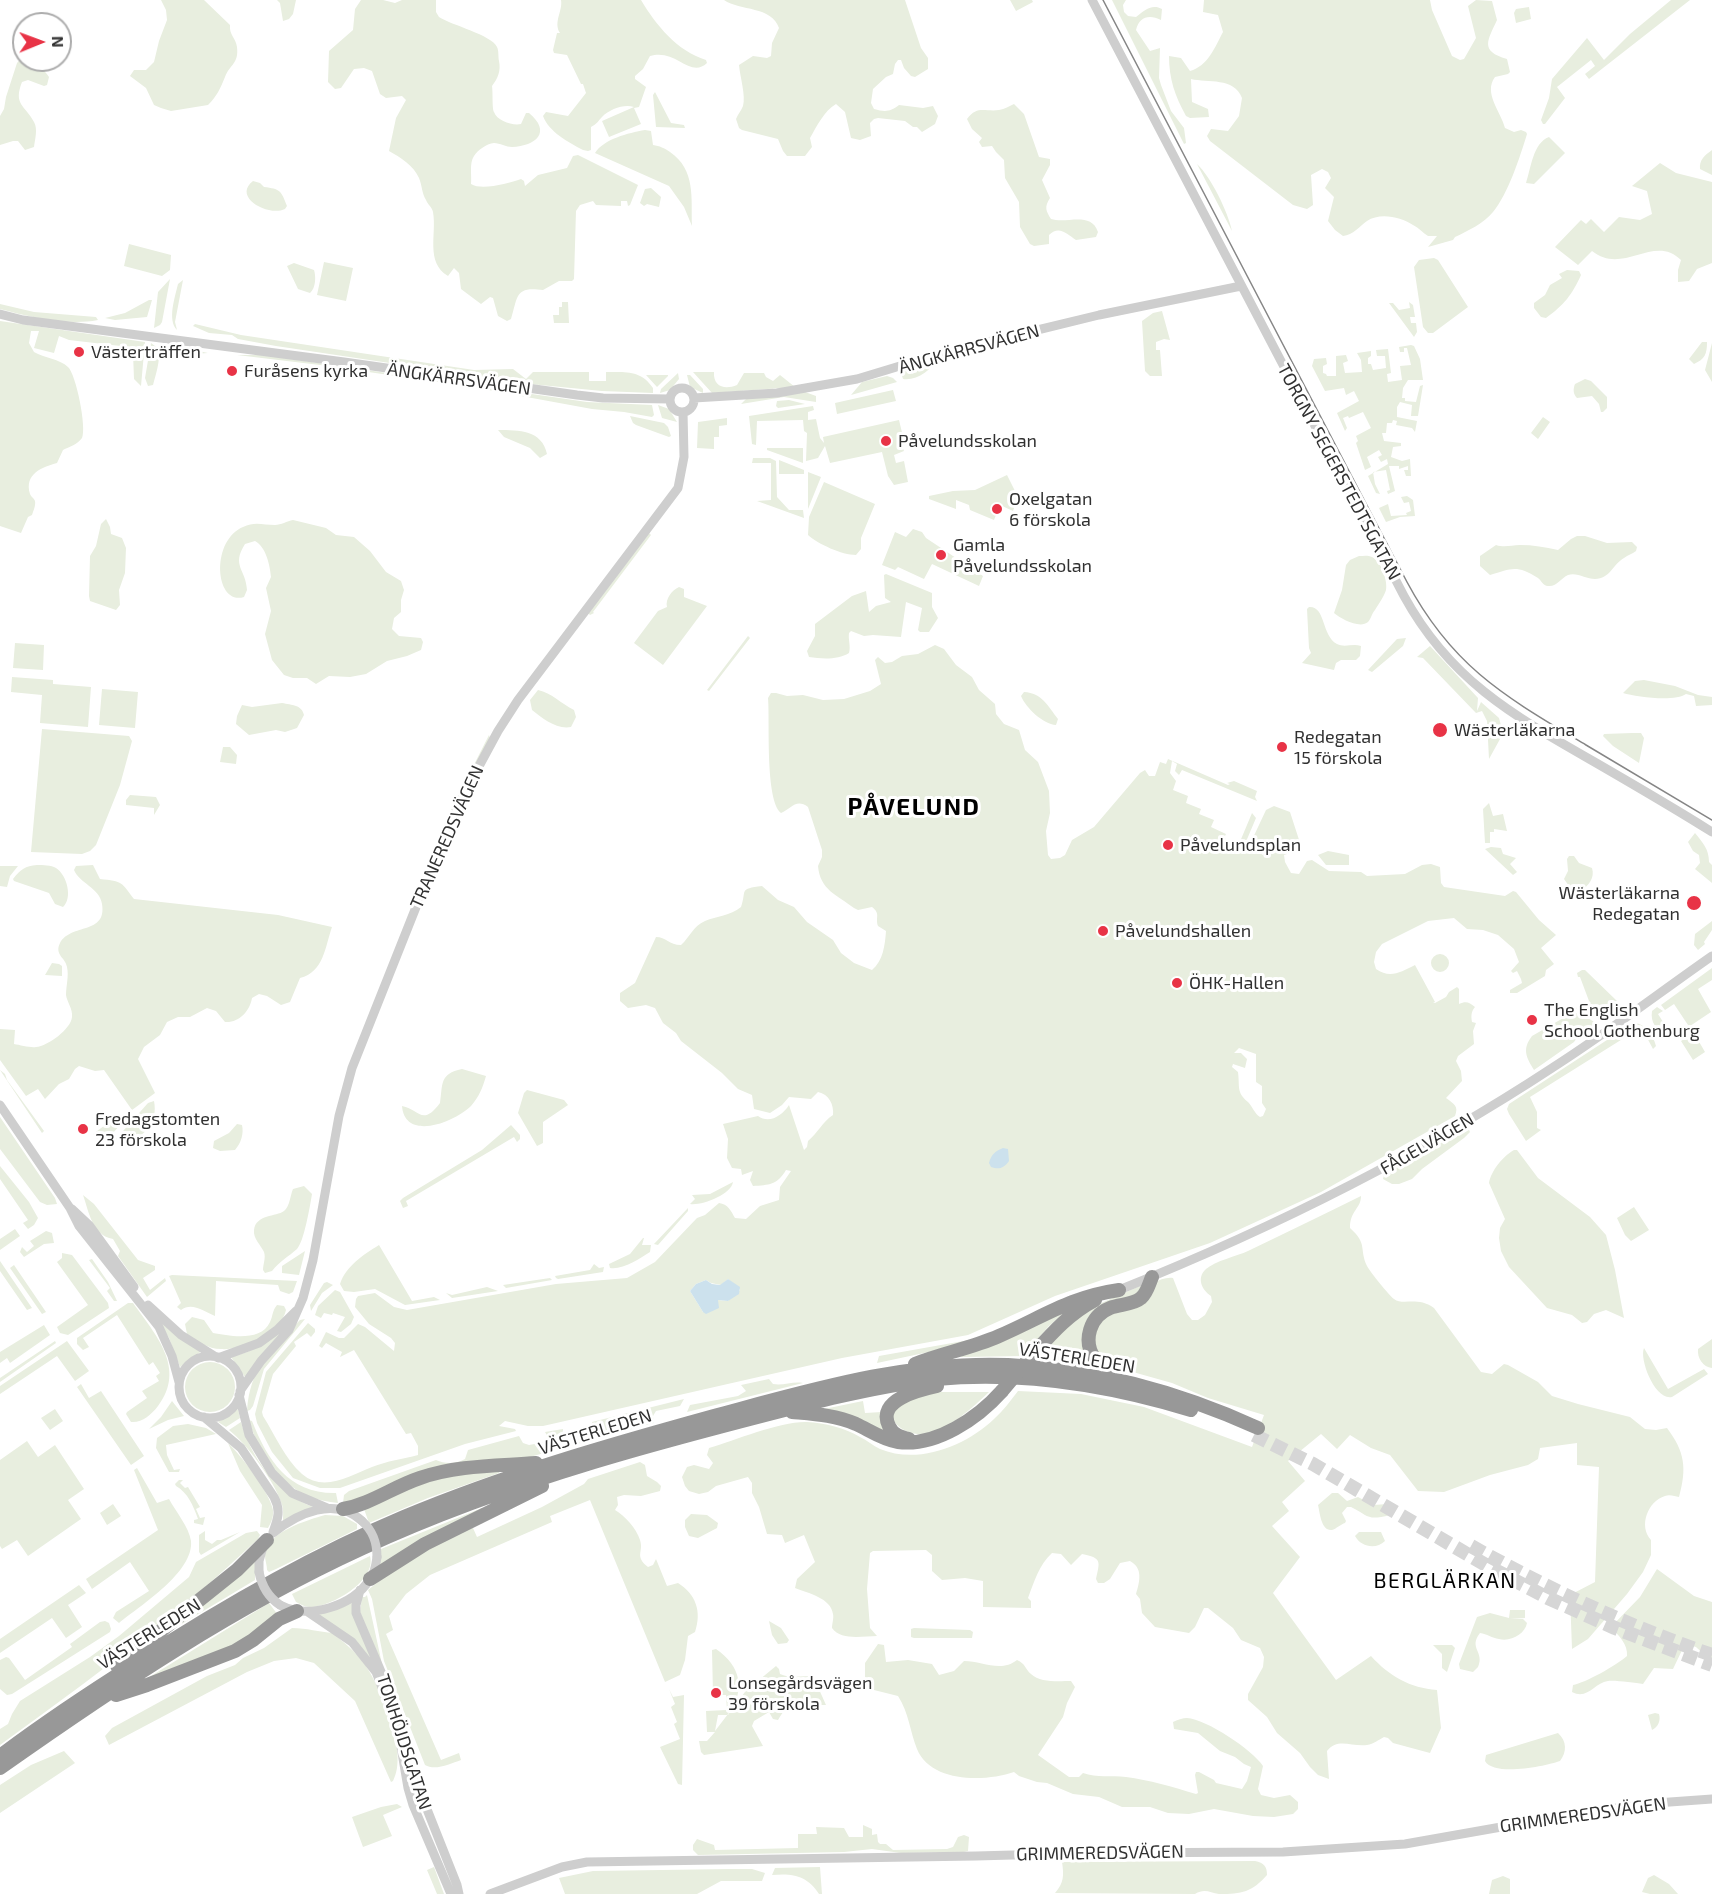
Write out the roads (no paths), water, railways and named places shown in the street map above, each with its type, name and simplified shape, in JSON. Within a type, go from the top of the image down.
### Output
[{"type":"highway","points":[[1114,1379],[1091,1353],[1088,1338],[1091,1326],[1098,1315],[1103,1312],[1142,1298],[1152,1277]]},
{"type":"highway","points":[[778,1412],[839,1418],[897,1442],[923,1440],[941,1435],[969,1422],[991,1404],[1054,1330],[1074,1312],[1119,1290]]},
{"type":"highway","points":[[894,1372],[1000,1336],[1073,1300],[1119,1290]]},
{"type":"highway","name":"VÄSTERLEDEN","points":[[0,1756],[58,1713],[202,1621],[314,1559],[405,1517],[479,1488],[556,1462],[776,1400],[894,1372],[1007,1365],[1114,1379],[1187,1399],[1256,1431],[1127,1393],[1066,1382],[986,1377],[905,1383],[778,1412],[580,1467],[447,1512],[342,1558],[284,1587],[223,1622],[102,1698],[0,1768]]},
{"type":"highway","points":[[923,1440],[901,1437],[891,1431],[886,1419],[890,1406],[901,1398],[922,1390],[986,1377]]},
{"type":"highway","points":[[342,1509],[366,1503],[412,1481],[445,1471],[556,1462]]},
{"type":"highway","points":[[370,1579],[425,1545],[580,1467]]},
{"type":"highway","points":[[58,1713],[237,1570],[270,1536]]},
{"type":"highway","points":[[102,1698],[147,1685],[235,1651],[279,1619],[302,1611]]},
{"type":"street","name":"TORGNY SEGERSTEDTSGATAN","points":[[1092,0],[1413,613],[1434,642],[1459,669],[1511,713],[1712,832]]},
{"type":"street","name":"ÄNGKÄRRSVÄGEN","points":[[694,398],[777,393],[857,379],[946,352],[1053,326],[1241,286]]},
{"type":"street","name":"ÄNGKÄRRSVÄGEN","points":[[0,314],[23,320],[344,362],[577,396],[670,399]]},
{"type":"street","points":[[681,387],[690,390],[694,398],[690,409],[683,412],[675,410],[670,399],[672,393],[681,387]]},
{"type":"street","name":"TRANEREDSVÄGEN","points":[[239,1393],[261,1361],[289,1330],[306,1290],[339,1116],[352,1068],[447,832],[484,756],[513,707],[678,488],[684,457],[683,412]]},
{"type":"street","name":"FÅGELVÄGEN","points":[[1119,1290],[1234,1243],[1307,1208],[1423,1147],[1553,1068],[1712,956]]},
{"type":"street","points":[[0,1105],[93,1246],[159,1327],[172,1356],[184,1405],[192,1412],[204,1417],[241,1448],[274,1497],[279,1511],[260,1555],[259,1572],[264,1589],[280,1605],[302,1611],[339,1603],[360,1590],[370,1579],[377,1557],[375,1539],[362,1521],[342,1509],[327,1508],[292,1493],[272,1473],[249,1435],[239,1393],[240,1382],[234,1369],[227,1362],[181,1335],[149,1307],[89,1225],[70,1208]]},
{"type":"street","name":"TRANEREDSVÄGEN","points":[[217,1358],[263,1341],[298,1309]]},
{"type":"street","points":[[179,1383],[184,1371],[192,1362],[204,1357],[217,1358]]},
{"type":"street","points":[[204,1417],[216,1417],[227,1412],[233,1406],[239,1393]]},
{"type":"street","points":[[270,1536],[295,1518],[327,1508]]},
{"type":"street","name":"TONHÖJDSGATAN","points":[[360,1590],[356,1613],[395,1706],[417,1784],[459,1894]]},
{"type":"street","name":"TONHÖJDSGATAN","points":[[302,1611],[352,1642],[376,1672],[398,1729],[413,1805],[451,1894]]},
{"type":"street","name":"GRIMMEREDSVÄGEN","points":[[490,1894],[562,1867],[587,1862],[966,1857],[1081,1853],[1283,1852],[1409,1843],[1592,1811],[1712,1799]]},
{"type":"water","points":[[1003,1148],[1008,1149],[1009,1161],[1001,1168],[991,1167],[989,1163],[992,1156]]},
{"type":"water","points":[[728,1279],[740,1287],[739,1294],[728,1301],[718,1300],[719,1308],[706,1314],[703,1312],[690,1291],[696,1284],[706,1280],[720,1285]]},
{"type":"tunnel","points":[[1254,1435],[1313,1464],[1491,1568],[1548,1598],[1615,1628],[1712,1665]]},
{"type":"tunnel","points":[[1471,1546],[1589,1606],[1712,1655]]},
{"type":"tram line","points":[[1103,0],[1407,582],[1443,637],[1463,659],[1506,695],[1712,820]]},
{"type":"place","name":"Västerträffen","points":[[79,352]]},
{"type":"place","name":"Furåsens kyrka","points":[[232,371]]},
{"type":"place","name":"Påvelundsskolan","points":[[886,441]]},
{"type":"place","name":"Oxelgatan 6 förskola","points":[[997,509]]},
{"type":"place","name":"Gamla Påvelundsskolan","points":[[941,555]]},
{"type":"place","name":"Wästerläkarna","points":[[1440,730]]},
{"type":"place","name":"Redegatan 15 förskola","points":[[1282,747]]},
{"type":"place","name":"Påvelundsplan","points":[[1168,845]]},
{"type":"place","name":"Wästerläkarna Redegatan","points":[[1694,903]]},
{"type":"place","name":"Påvelundshallen","points":[[1103,931]]},
{"type":"place","name":"ÖHK-Hallen","points":[[1177,983]]},
{"type":"place","name":"The English School Gothenburg","points":[[1532,1020]]},
{"type":"place","name":"Fredagstomten 23 förskola","points":[[83,1129]]},
{"type":"place","name":"Lonsegårdsvägen 39 förskola","points":[[716,1693]]},
{"type":"district","name":"PÅVELUND","points":[[914,807]]},
{"type":"district","name":"BERGLÄRKAN","points":[[1445,1581]]}]
